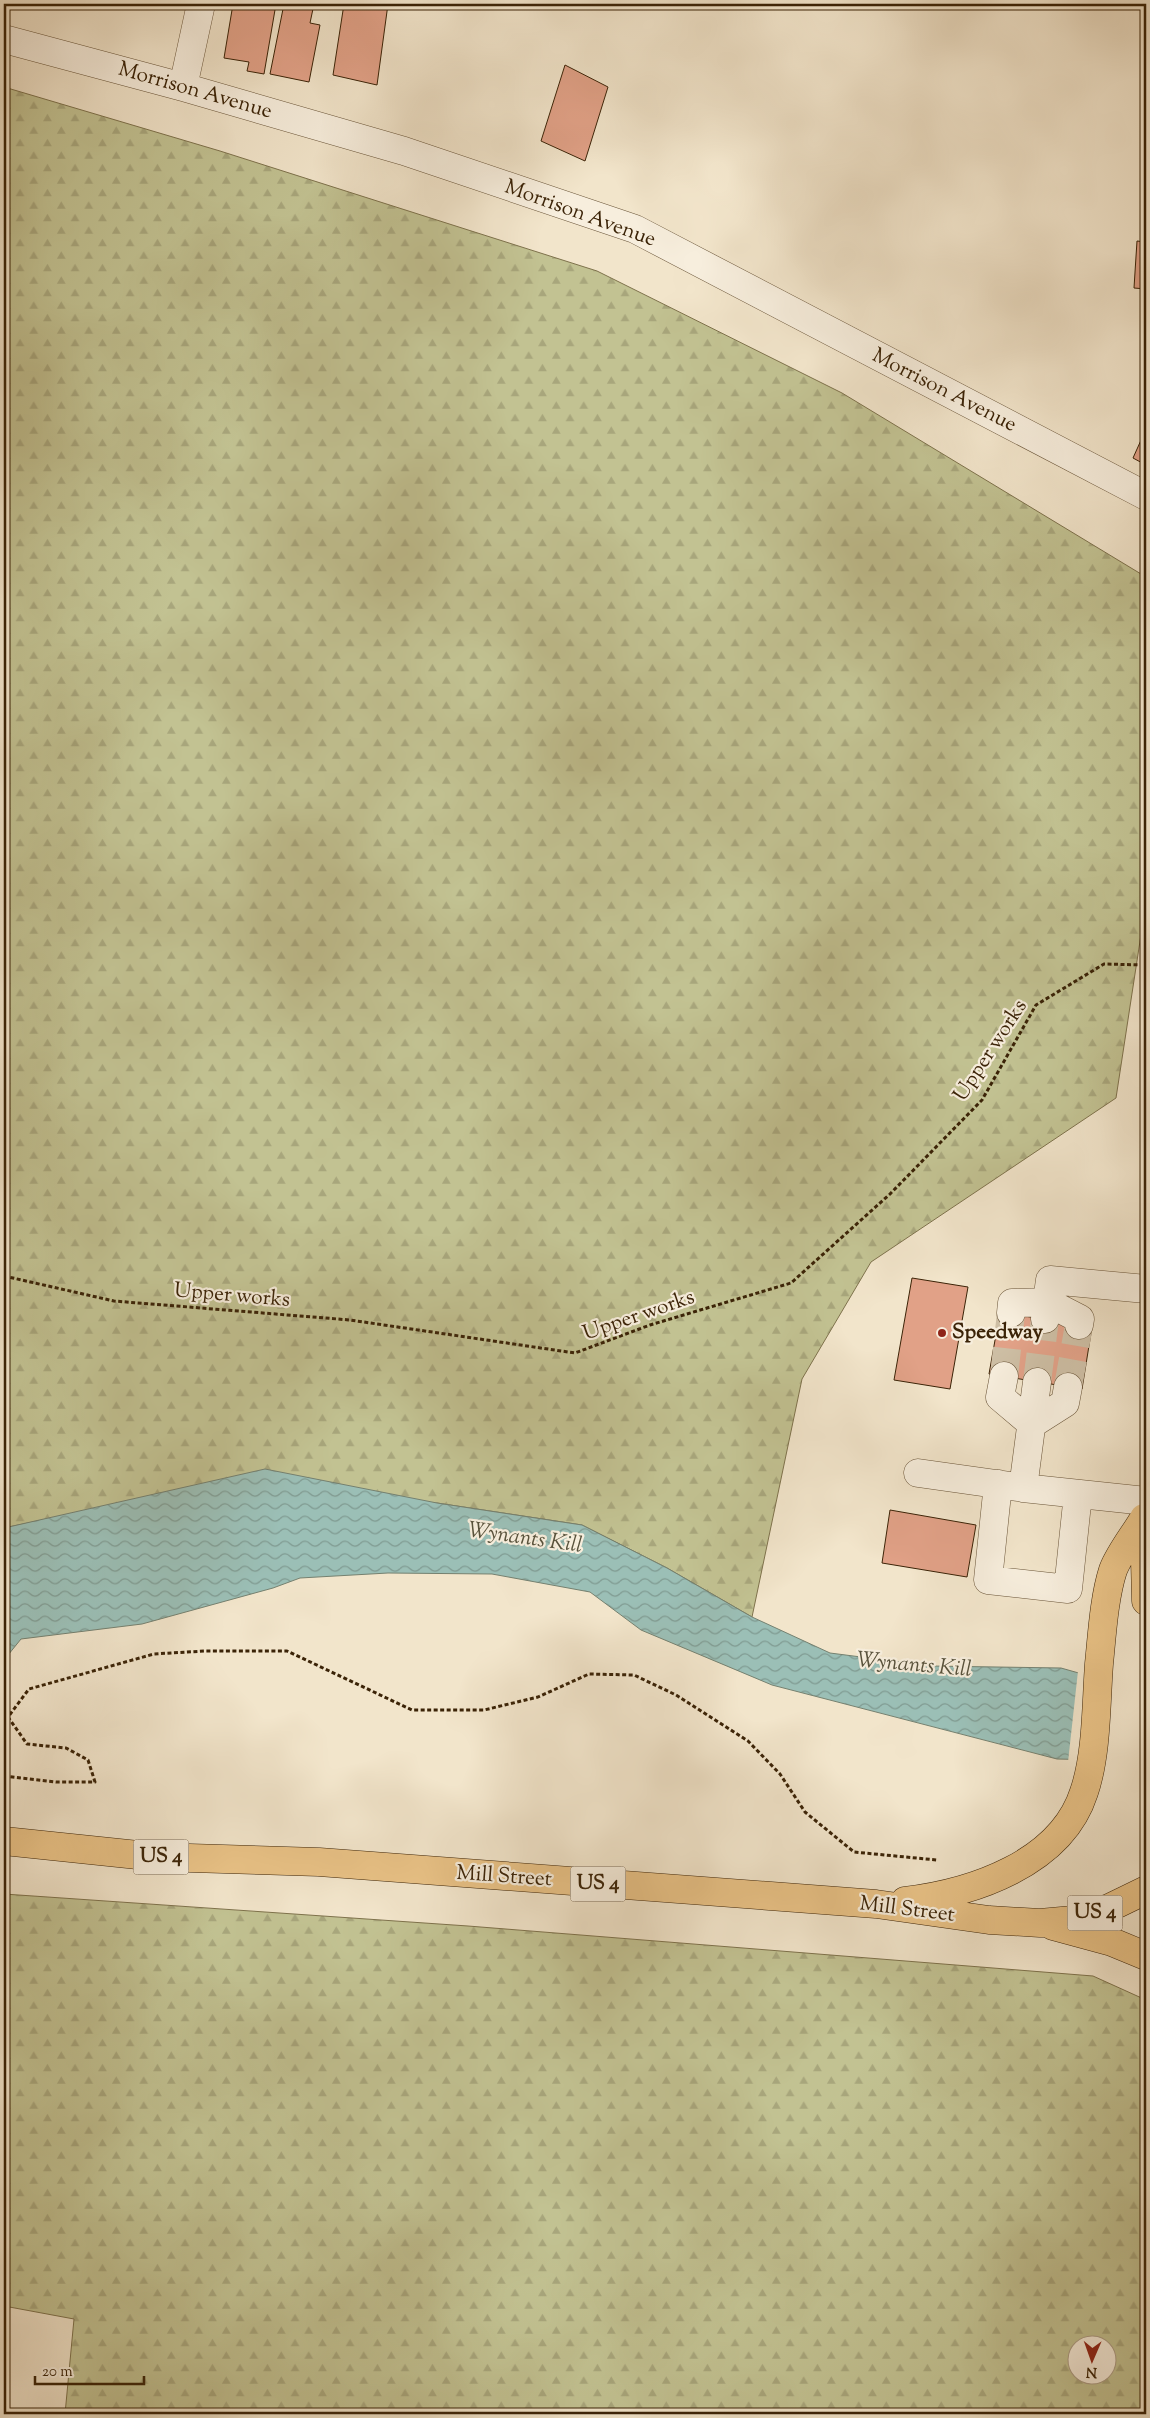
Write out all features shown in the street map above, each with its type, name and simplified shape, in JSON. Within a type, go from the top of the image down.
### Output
[{"type":"main road","points":[[1146,1508],[1146,1602]]},
{"type":"main road","points":[[876,1904],[918,1899],[958,1890],[996,1877],[1027,1861],[1052,1842],[1072,1818],[1084,1793],[1090,1764],[1103,1624],[1113,1570],[1146,1508]]},
{"type":"main road","name":"Mill Street","points":[[4,1841],[157,1857],[319,1862],[876,1904],[989,1920],[1040,1923],[1073,1920],[1109,1908],[1146,1890]]},
{"type":"main road","name":"US 4","points":[[1040,1923],[1112,1942],[1146,1956]]},
{"type":"street","points":[[183,86],[201,4]]},
{"type":"street","name":"Morrison Avenue","points":[[4,38],[183,86],[404,151],[635,229],[1146,496]]},
{"type":"street","points":[[1046,1311],[1050,1280],[1146,1289]]},
{"type":"street","points":[[1011,1313],[1012,1303],[1080,1319],[1078,1325]]},
{"type":"street","points":[[1004,1376],[1000,1397],[1032,1424]]},
{"type":"street","points":[[1037,1382],[1032,1424],[1011,1486],[988,1580],[1068,1588],[1078,1494]]},
{"type":"street","points":[[1032,1424],[1066,1403],[1068,1387]]},
{"type":"street","points":[[918,1473],[1078,1494],[1146,1508]]},
{"type":"path","name":"Upper works","points":[[4,1276],[114,1301],[350,1320],[575,1353],[650,1325],[792,1283],[890,1194],[982,1100],[1036,1005],[1104,964],[1146,965]]},
{"type":"path","points":[[4,1776],[56,1782],[95,1782],[88,1760],[66,1748],[27,1744],[8,1717],[29,1689],[154,1654],[206,1651],[287,1651],[412,1710],[484,1710],[538,1697],[589,1674],[634,1675],[676,1695],[748,1741],[780,1774],[805,1812],[854,1852],[940,1860]]},
{"type":"green space","points":[[4,87],[220,151],[597,271],[842,393],[1146,577],[1146,902],[1116,1098],[871,1262],[802,1379],[752,1617],[667,1568],[582,1525],[437,1503],[81,1512],[4,1528]]},
{"type":"green space","points":[[4,1894],[468,1926],[1093,1976],[1146,2000],[1146,2414],[65,2414],[74,2319],[4,2306]]},
{"type":"water","name":"Wynants Kill","points":[[265,1469],[437,1503],[582,1525],[667,1568],[752,1617],[830,1653],[931,1666],[1061,1668],[1146,1692],[1146,1761],[1057,1759],[772,1685],[641,1630],[590,1592],[492,1574],[388,1573],[300,1578],[273,1588],[142,1624],[21,1639],[4,1660],[4,1528]]},
{"type":"pier","points":[[1078,1671],[1146,1689],[1146,1764],[1068,1762]]},
{"type":"building","points":[[233,4],[276,4],[264,74],[247,71],[249,62],[224,58]]},
{"type":"building","points":[[284,4],[314,4],[310,23],[320,25],[309,82],[270,74]]},
{"type":"building","points":[[344,4],[388,4],[377,85],[333,75]]},
{"type":"building","points":[[565,65],[608,87],[585,161],[541,141]]},
{"type":"building","points":[[1137,241],[1146,242],[1146,289],[1134,288]]},
{"type":"building","points":[[1146,429],[1146,465],[1133,458]]},
{"type":"building","points":[[912,1278],[968,1287],[950,1389],[894,1380]]},
{"type":"building","points":[[1000,1312],[1092,1327],[1082,1389],[989,1374]]},
{"type":"building","points":[[890,1510],[976,1525],[967,1577],[882,1563]]},
{"type":"tunnel","points":[[1004,1376],[1011,1313]]},
{"type":"tunnel","points":[[1037,1382],[1045,1319]]},
{"type":"tunnel","points":[[1068,1387],[1079,1325]]},
{"type":"place","name":"Speedway","points":[[942,1333]]}]
